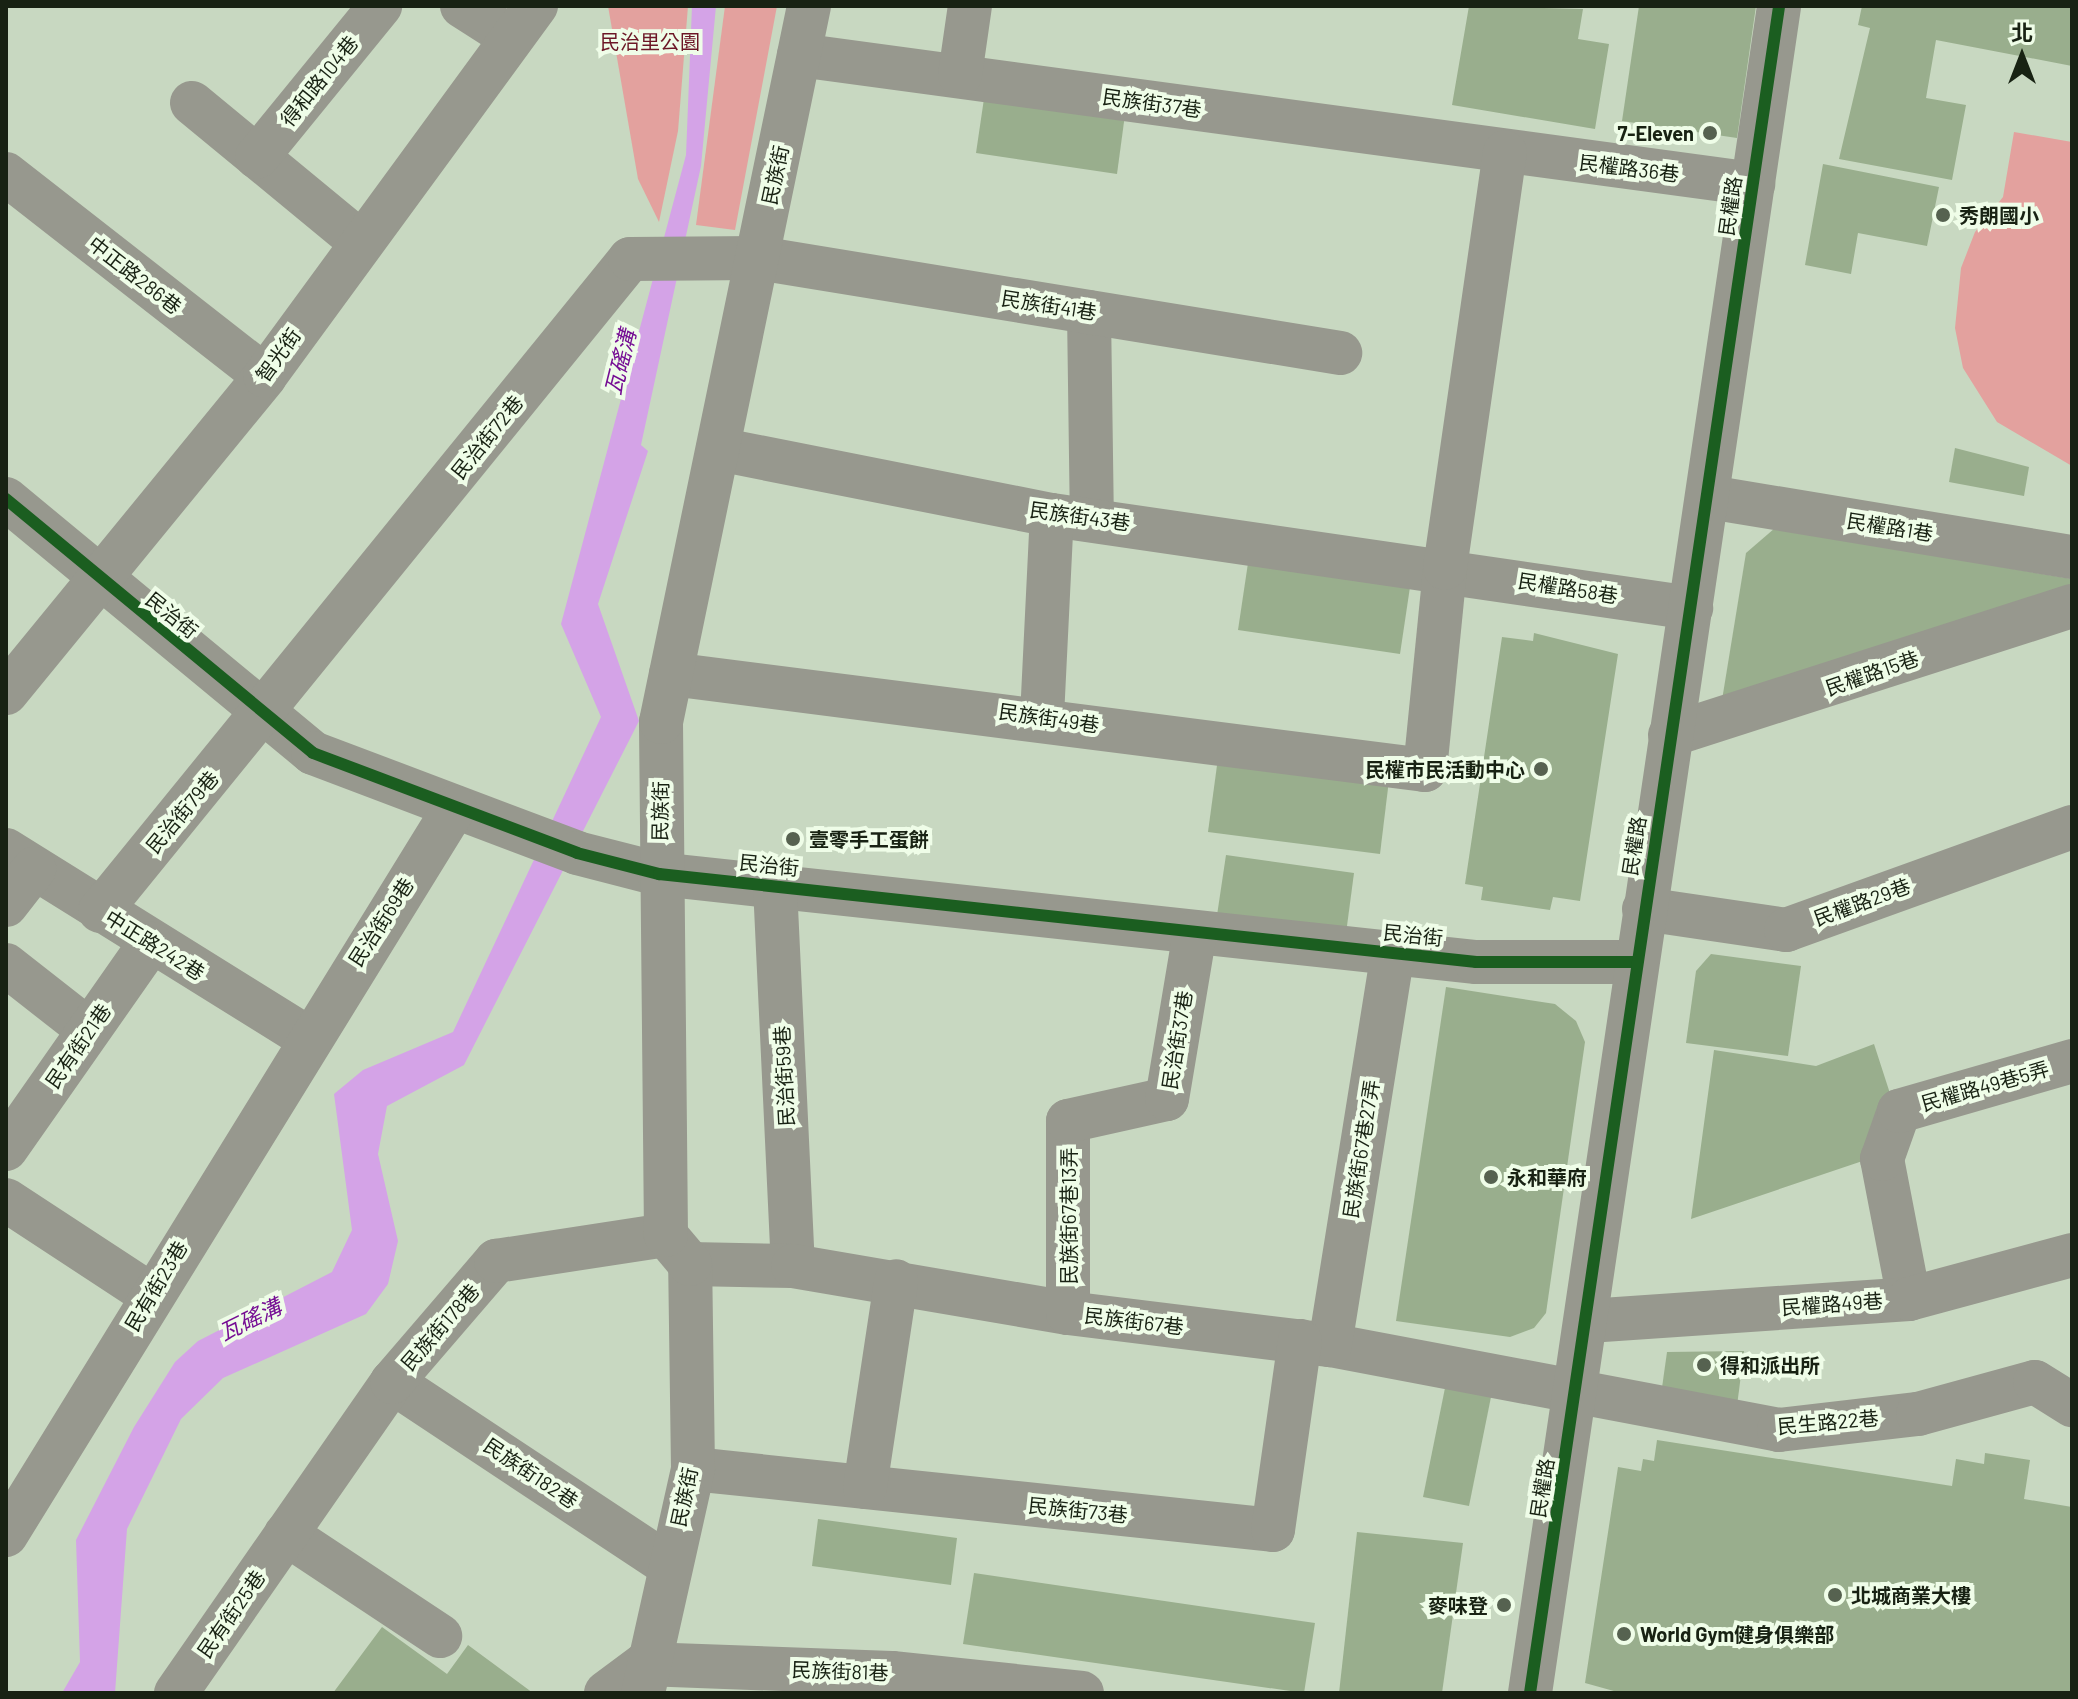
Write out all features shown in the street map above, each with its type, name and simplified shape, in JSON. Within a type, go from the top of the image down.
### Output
[{"type":"street","name":"得和路104巷","points":[[257,157],[380,6]]},
{"type":"street","points":[[462,6],[524,22]]},
{"type":"street","name":"民族街","points":[[644,1679],[693,1469],[678,1250],[659,874],[661,722],[809,6]]},
{"type":"street","points":[[960,75],[970,6]]},
{"type":"street","name":"民權路","points":[[1530,1693],[1578,1389],[1644,909],[1709,497],[1779,6]]},
{"type":"street","name":"智光街","points":[[6,693],[96,579],[265,376],[358,240],[524,22]]},
{"type":"street","name":"民族街37巷","points":[[799,55],[1505,152]]},
{"type":"street","points":[[192,103],[358,240]]},
{"type":"street","points":[[1445,568],[1505,152]]},
{"type":"street","name":"民權路36巷","points":[[1505,152],[1753,184]]},
{"type":"street","name":"中正路286巷","points":[[6,174],[265,376]]},
{"type":"street","name":"民治街72巷","points":[[263,714],[630,259],[758,258]]},
{"type":"street","name":"民族街41巷","points":[[758,258],[1340,353]]},
{"type":"street","points":[[1042,717],[1072,516],[1089,312]]},
{"type":"street","name":"民族街43巷","points":[[718,449],[1072,516],[1445,568]]},
{"type":"street","name":"民權路1巷","points":[[1709,497],[2072,557]]},
{"type":"street","name":"民治街","points":[[6,499],[96,579],[313,753],[577,853],[659,874],[1476,962],[1637,962]]},
{"type":"street","name":"民權路58巷","points":[[1445,568],[1691,608]]},
{"type":"street","name":"民族街49巷","points":[[671,674],[1042,717],[1425,770],[1445,568]]},
{"type":"street","name":"民權路15巷","points":[[1670,735],[2072,606]]},
{"type":"street","name":"民治街79巷","points":[[100,911],[263,714]]},
{"type":"street","name":"民治街69巷","points":[[307,1037],[455,807]]},
{"type":"street","name":"民權路29巷","points":[[1644,909],[1786,930],[2072,827]]},
{"type":"street","points":[[6,905],[20,859]]},
{"type":"street","name":"中正路242巷","points":[[20,859],[150,943],[307,1037]]},
{"type":"street","name":"民治街59巷","points":[[775,886],[793,1266]]},
{"type":"street","name":"民治街37巷","points":[[1118,1110],[1167,1099],[1195,932]]},
{"type":"street","name":"民有街21巷","points":[[9,1138],[150,943]]},
{"type":"street","name":"民族街67巷27弄","points":[[1315,1343],[1393,953]]},
{"type":"street","points":[[6,965],[89,1030]]},
{"type":"street","name":"民有街23巷","points":[[6,1535],[307,1037]]},
{"type":"street","name":"民權路49巷5弄","points":[[1909,1299],[1882,1159],[1899,1111],[2072,1061]]},
{"type":"street","name":"民族街67巷13弄","points":[[1068,1313],[1068,1121],[1118,1110]]},
{"type":"street","points":[[6,1200],[151,1295]]},
{"type":"street","name":"民族街67巷","points":[[678,1250],[896,1281],[1068,1313],[1315,1343],[1578,1389]]},
{"type":"street","name":"民族街178巷","points":[[286,1534],[392,1382],[496,1261],[678,1250]]},
{"type":"street","name":"民權路49巷","points":[[1588,1321],[1909,1299],[2072,1255]]},
{"type":"street","points":[[865,1487],[896,1281]]},
{"type":"street","name":"民族街73巷","points":[[693,1469],[1273,1530],[1315,1343]]},
{"type":"street","name":"民族街182巷","points":[[392,1382],[669,1565]]},
{"type":"street","name":"民生路22巷","points":[[1578,1389],[1779,1430],[1918,1414],[2035,1382],[2072,1405]]},
{"type":"street","points":[[286,1534],[440,1636]]},
{"type":"street","name":"民有街25巷","points":[[176,1693],[286,1534]]},
{"type":"street","name":"民族街81巷","points":[[644,1679],[892,1673],[1082,1693]]},
{"type":"street","points":[[606,1693],[644,1679]]},
{"type":"green space","name":"民治里公園","points":[[608,6],[688,6],[678,131],[659,222],[638,179]]},
{"type":"green space","points":[[725,6],[777,6],[735,230],[696,225]]},
{"type":"green space","points":[[2014,132],[2072,142],[2072,466],[1997,422],[1963,368],[1955,328],[1961,268],[1975,232],[2003,197]]},
{"type":"water","name":"瓦磘溝","points":[[692,6],[716,6],[701,166],[641,445],[648,451],[598,604],[639,721],[464,1065],[387,1106],[378,1154],[398,1241],[388,1284],[366,1314],[223,1378],[181,1419],[127,1529],[115,1693],[62,1693],[80,1662],[76,1540],[134,1427],[175,1362],[198,1341],[332,1272],[352,1230],[334,1094],[363,1070],[453,1032],[601,717],[561,624],[686,155]]},
{"type":"building","points":[[1469,6],[1583,9],[1578,39],[1609,44],[1595,129],[1452,105]]},
{"type":"building","points":[[1639,6],[1756,6],[1737,138],[1622,121]]},
{"type":"building","points":[[1862,6],[2072,6],[2072,66],[1936,40],[1926,98],[1966,105],[1952,180],[1839,159],[1870,28],[1858,25]]},
{"type":"building","points":[[986,85],[1126,107],[1117,174],[976,153]]},
{"type":"building","points":[[1823,164],[1939,187],[1927,246],[1858,233],[1851,274],[1805,265]]},
{"type":"building","points":[[1955,448],[2029,467],[2024,496],[1949,482]]},
{"type":"building","points":[[1775,528],[2072,579],[2072,595],[1722,700],[1746,553]]},
{"type":"building","points":[[1248,563],[1410,587],[1400,654],[1238,630]]},
{"type":"building","name":"民權市民活動中心","points":[[1534,633],[1618,654],[1580,901],[1553,897],[1550,910],[1481,900],[1483,887],[1465,884],[1502,637],[1533,641]]},
{"type":"building","points":[[1218,758],[1389,780],[1380,854],[1208,832]]},
{"type":"building","points":[[1226,855],[1354,873],[1345,941],[1216,922]]},
{"type":"building","points":[[1711,954],[1801,966],[1788,1056],[1686,1043],[1696,971]]},
{"type":"building","name":"永和華府","points":[[1446,987],[1555,1004],[1576,1021],[1585,1042],[1546,1313],[1534,1328],[1510,1337],[1396,1321]]},
{"type":"building","points":[[1874,1044],[1907,1146],[1691,1219],[1714,1050],[1816,1066]]},
{"type":"building","name":"得和派出所","points":[[1744,1351],[1737,1406],[1660,1402],[1667,1352]]},
{"type":"building","points":[[1446,1383],[1492,1392],[1469,1506],[1423,1497]]},
{"type":"building","name":"北城商業大樓","points":[[1657,1440],[1952,1486],[1956,1459],[1984,1464],[1985,1453],[2030,1460],[2024,1499],[2072,1507],[2072,1693],[1621,1693],[1585,1683],[1618,1467],[1641,1471],[1643,1459],[1654,1461]]},
{"type":"building","points":[[818,1519],[957,1538],[951,1585],[812,1566]]},
{"type":"building","points":[[1357,1532],[1463,1543],[1442,1693],[1339,1693]]},
{"type":"building","points":[[974,1573],[1315,1623],[1304,1693],[963,1644]]},
{"type":"building","points":[[382,1627],[447,1674],[468,1645],[533,1693],[333,1693]]},
{"type":"cycle path","points":[[1530,1693],[1779,6]]},
{"type":"cycle path","points":[[6,499],[313,753],[577,853],[659,874],[1476,962],[1637,962]]},
{"type":"place","name":"7-Eleven","points":[[1710,133]]},
{"type":"place","name":"秀朗國小","points":[[1943,215]]},
{"type":"place","name":"民權市民活動中心","points":[[1541,769]]},
{"type":"place","name":"壹零手工蛋餅","points":[[793,839]]},
{"type":"place","name":"永和華府","points":[[1491,1177]]},
{"type":"place","name":"得和派出所","points":[[1704,1365]]},
{"type":"place","name":"北城商業大樓","points":[[1835,1595]]},
{"type":"place","name":"麥味登","points":[[1504,1605]]},
{"type":"place","name":"World Gym健身俱樂部","points":[[1624,1634]]}]
